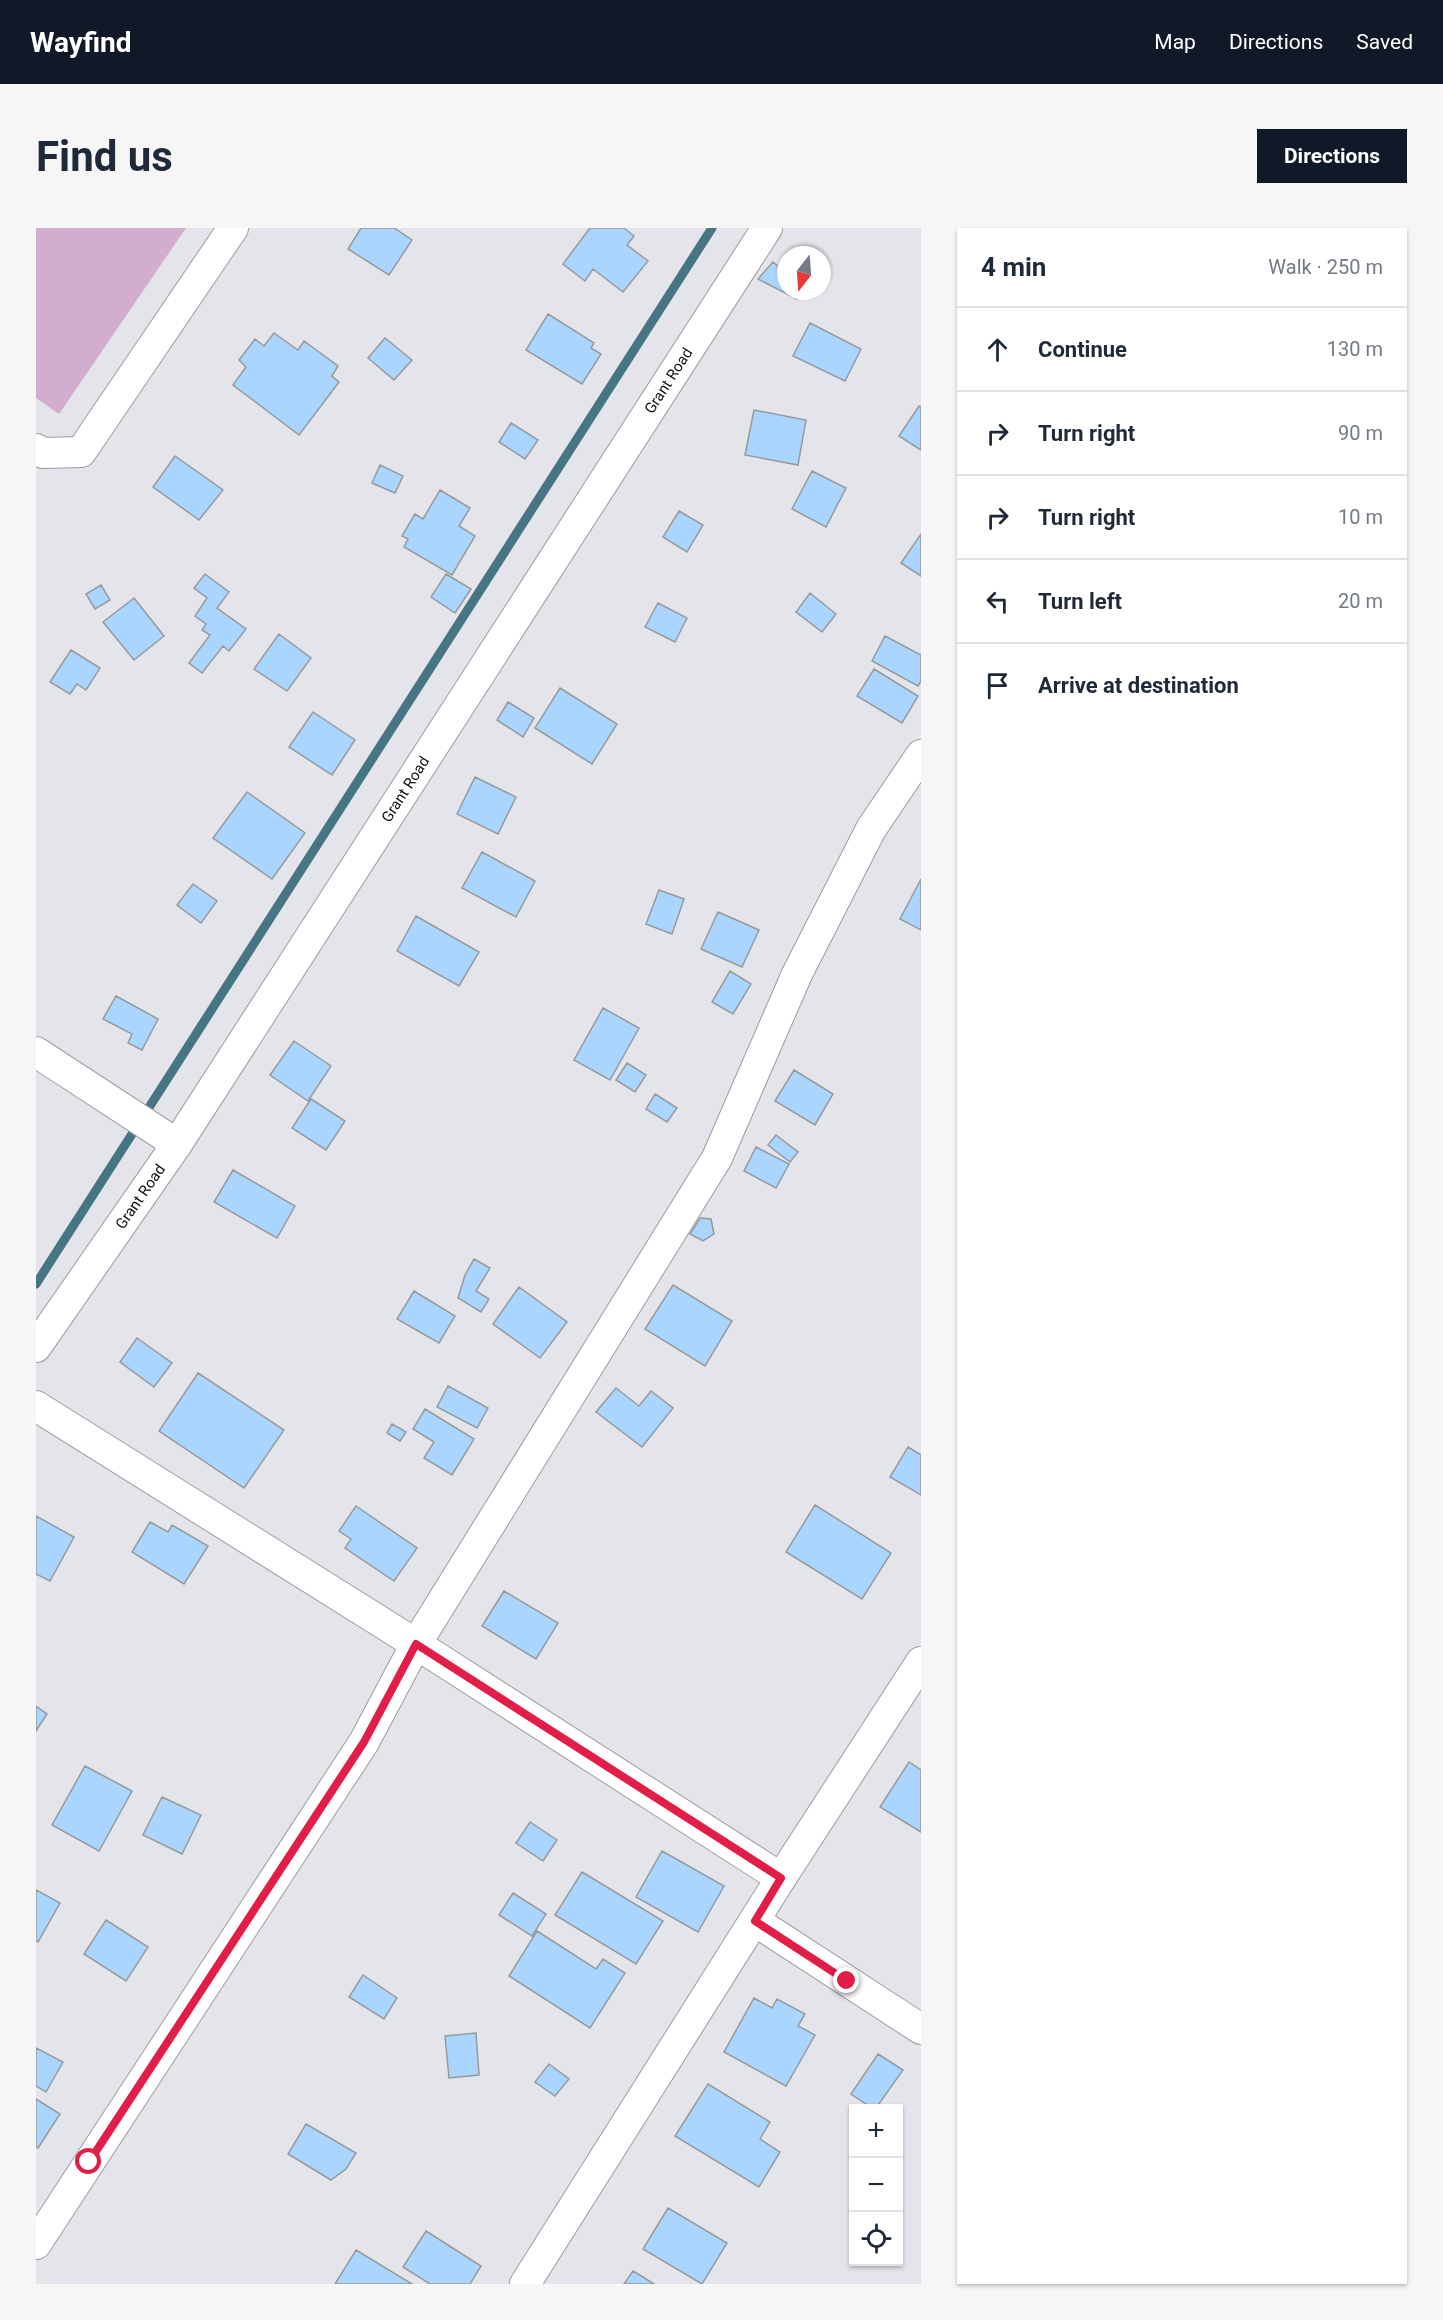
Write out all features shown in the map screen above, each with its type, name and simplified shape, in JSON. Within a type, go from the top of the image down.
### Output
[{"type":"street","points":[[36,449],[42,453],[81,452],[233,228]]},
{"type":"street","name":"Grant Road","points":[[36,1347],[177,1144],[767,228]]},
{"type":"street","points":[[36,2244],[364,1742],[416,1644],[717,1158],[797,974],[871,829],[921,755]]},
{"type":"street","points":[[36,1052],[177,1144]]},
{"type":"street","points":[[36,1406],[416,1644],[781,1878]]},
{"type":"street","points":[[525,2284],[781,1878],[921,1662]]},
{"type":"street","points":[[755,1921],[921,2030]]},
{"type":"shaded area","points":[[36,228],[186,228],[59,414],[36,398]]},
{"type":"building","points":[[361,228],[394,228],[412,240],[389,275],[348,249]]},
{"type":"building","points":[[590,228],[624,228],[634,236],[627,245],[648,261],[623,292],[593,269],[585,281],[563,264]]},
{"type":"building","points":[[773,262],[777,265],[777,289],[758,279]]},
{"type":"building","points":[[548,314],[594,343],[591,348],[601,354],[582,384],[526,350]]},
{"type":"building","points":[[810,323],[861,349],[845,381],[793,356]]},
{"type":"building","points":[[274,333],[298,350],[304,341],[338,366],[332,376],[339,382],[299,435],[233,385],[246,367],[239,360],[255,339],[264,346]]},
{"type":"building","points":[[385,338],[412,360],[394,380],[368,358]]},
{"type":"building","points":[[919,406],[921,407],[921,450],[899,436]]},
{"type":"building","points":[[754,410],[806,420],[798,465],[745,455]]},
{"type":"building","points":[[511,423],[538,440],[525,459],[499,442]]},
{"type":"building","points":[[175,456],[223,490],[199,520],[153,487]]},
{"type":"building","points":[[380,465],[403,476],[395,493],[372,483]]},
{"type":"building","points":[[812,471],[846,488],[826,527],[792,509]]},
{"type":"building","points":[[440,490],[470,508],[459,526],[475,536],[452,575],[404,547],[408,539],[402,536],[415,514],[423,519]]},
{"type":"building","points":[[679,511],[703,525],[687,552],[663,537]]},
{"type":"building","points":[[921,534],[921,576],[901,563]]},
{"type":"building","points":[[205,574],[229,592],[217,608],[246,629],[229,651],[223,646],[202,673],[189,663],[210,635],[202,630],[206,624],[195,616],[207,598],[194,588]]},
{"type":"building","points":[[446,574],[471,589],[455,613],[431,597]]},
{"type":"building","points":[[101,585],[110,600],[95,609],[86,594]]},
{"type":"building","points":[[810,593],[836,614],[822,632],[796,612]]},
{"type":"building","points":[[134,598],[164,636],[134,660],[103,622]]},
{"type":"building","points":[[658,603],[687,618],[675,642],[645,627]]},
{"type":"building","points":[[279,634],[311,658],[287,691],[254,669]]},
{"type":"building","points":[[885,636],[921,655],[921,681],[918,686],[872,661]]},
{"type":"building","points":[[71,650],[100,668],[86,690],[77,684],[70,694],[50,682]]},
{"type":"building","points":[[874,669],[918,696],[902,723],[857,696]]},
{"type":"building","points":[[560,688],[617,724],[592,764],[535,728]]},
{"type":"building","points":[[508,702],[534,718],[523,737],[497,720]]},
{"type":"building","points":[[313,712],[355,740],[332,775],[289,747]]},
{"type":"building","points":[[475,777],[516,797],[498,834],[457,814]]},
{"type":"building","points":[[247,792],[305,833],[272,879],[213,838]]},
{"type":"building","points":[[482,852],[535,881],[516,917],[462,888]]},
{"type":"building","points":[[921,879],[921,930],[900,919]]},
{"type":"building","points":[[193,884],[217,901],[201,923],[177,905]]},
{"type":"building","points":[[659,890],[684,899],[672,934],[646,924]]},
{"type":"building","points":[[718,912],[759,930],[742,967],[701,949]]},
{"type":"building","points":[[416,916],[479,952],[459,986],[397,951]]},
{"type":"building","points":[[730,971],[751,984],[733,1014],[712,1002]]},
{"type":"building","points":[[116,996],[158,1019],[142,1050],[128,1043],[132,1034],[103,1019]]},
{"type":"building","points":[[603,1008],[639,1028],[610,1080],[574,1060]]},
{"type":"building","points":[[294,1041],[331,1066],[308,1101],[270,1075]]},
{"type":"building","points":[[627,1063],[646,1075],[635,1092],[616,1080]]},
{"type":"building","points":[[794,1070],[833,1094],[815,1125],[775,1101]]},
{"type":"building","points":[[655,1094],[677,1108],[667,1122],[646,1109]]},
{"type":"building","points":[[311,1099],[345,1121],[326,1150],[292,1128]]},
{"type":"building","points":[[776,1135],[798,1152],[790,1162],[768,1145]]},
{"type":"building","points":[[756,1147],[789,1164],[776,1188],[744,1171]]},
{"type":"building","points":[[233,1170],[295,1206],[277,1238],[214,1202]]},
{"type":"building","points":[[700,1218],[711,1219],[714,1234],[703,1241],[690,1234]]},
{"type":"building","points":[[474,1259],[490,1268],[476,1291],[489,1299],[481,1312],[458,1298],[465,1275]]},
{"type":"building","points":[[673,1285],[732,1321],[705,1366],[645,1329]]},
{"type":"building","points":[[519,1287],[567,1322],[540,1358],[493,1324]]},
{"type":"building","points":[[414,1291],[455,1316],[439,1343],[397,1319]]},
{"type":"building","points":[[137,1338],[172,1363],[154,1387],[120,1362]]},
{"type":"building","points":[[198,1373],[284,1430],[244,1488],[159,1431]]},
{"type":"building","points":[[448,1386],[488,1408],[477,1428],[437,1407]]},
{"type":"building","points":[[616,1388],[639,1406],[651,1391],[673,1408],[642,1447],[596,1412]]},
{"type":"building","points":[[425,1409],[474,1439],[452,1475],[424,1458],[434,1442],[413,1429]]},
{"type":"building","points":[[392,1424],[406,1432],[400,1441],[387,1433]]},
{"type":"building","points":[[908,1447],[921,1455],[921,1495],[890,1477]]},
{"type":"building","points":[[815,1505],[891,1553],[862,1599],[786,1552]]},
{"type":"building","points":[[356,1506],[417,1548],[394,1581],[345,1548],[351,1539],[339,1531]]},
{"type":"building","points":[[36,1516],[74,1537],[50,1581],[36,1574]]},
{"type":"building","points":[[150,1522],[168,1532],[172,1525],[208,1546],[184,1584],[132,1552]]},
{"type":"building","points":[[504,1591],[558,1623],[536,1659],[482,1626]]},
{"type":"building","points":[[36,1706],[47,1714],[36,1731]]},
{"type":"building","points":[[909,1762],[921,1770],[921,1832],[880,1807]]},
{"type":"building","points":[[85,1766],[132,1791],[99,1851],[52,1825]]},
{"type":"building","points":[[162,1797],[201,1815],[182,1854],[143,1835]]},
{"type":"building","points":[[530,1822],[557,1840],[543,1861],[516,1843]]},
{"type":"building","points":[[662,1851],[724,1886],[698,1932],[636,1897]]},
{"type":"building","points":[[582,1872],[663,1921],[636,1964],[555,1915]]},
{"type":"building","points":[[36,1890],[60,1903],[38,1942],[36,1941]]},
{"type":"building","points":[[513,1893],[546,1914],[532,1936],[499,1915]]},
{"type":"building","points":[[106,1920],[148,1947],[126,1981],[84,1954]]},
{"type":"building","points":[[537,1931],[596,1969],[603,1959],[625,1973],[590,2028],[509,1976]]},
{"type":"building","points":[[363,1975],[397,1998],[384,2019],[349,1997]]},
{"type":"building","points":[[754,1998],[772,2008],[777,1999],[805,2014],[798,2026],[815,2035],[786,2086],[724,2052]]},
{"type":"building","points":[[476,2033],[479,2075],[449,2078],[445,2036]]},
{"type":"building","points":[[36,2048],[63,2062],[46,2092],[36,2086]]},
{"type":"building","points":[[878,2054],[903,2070],[879,2104],[866,2104],[851,2094]]},
{"type":"building","points":[[549,2064],[569,2079],[555,2096],[535,2082]]},
{"type":"building","points":[[708,2084],[770,2122],[760,2139],[780,2152],[759,2187],[675,2136]]},
{"type":"building","points":[[36,2099],[60,2114],[38,2148],[36,2147]]},
{"type":"building","points":[[306,2124],[356,2153],[346,2169],[331,2180],[288,2154]]},
{"type":"building","points":[[668,2208],[727,2243],[702,2284],[643,2249]]},
{"type":"building","points":[[426,2231],[481,2266],[470,2284],[430,2284],[403,2267]]},
{"type":"building","points":[[356,2250],[412,2284],[335,2284]]},
{"type":"building","points":[[633,2271],[643,2277],[654,2284],[624,2284]]},
{"type":"waterway","points":[[36,1284],[712,228]]},
{"type":"route","points":[[89,2162],[364,1742],[416,1644],[781,1878],[755,1921],[847,1981]]}]
